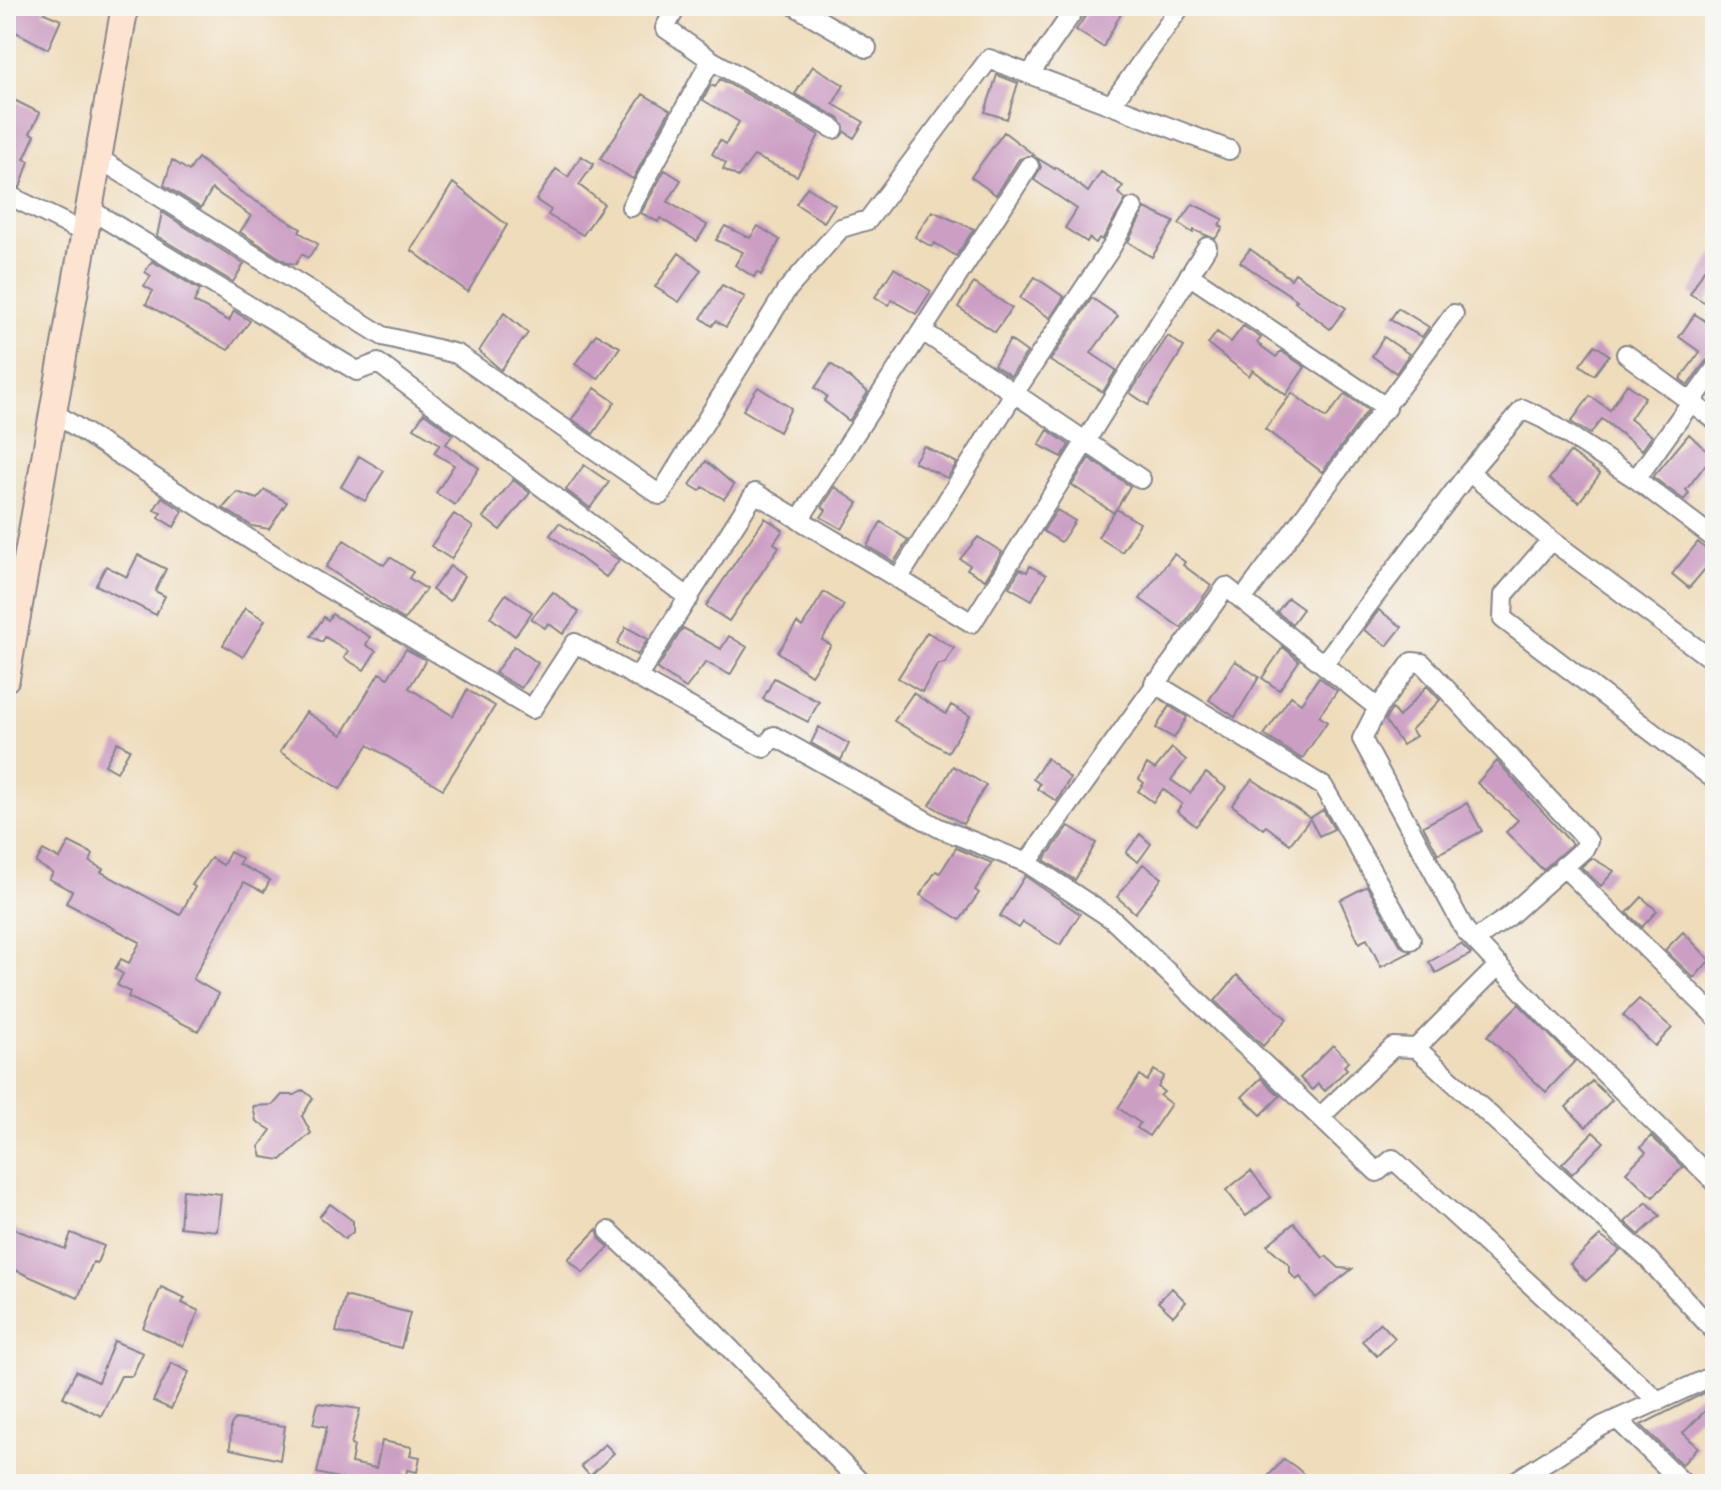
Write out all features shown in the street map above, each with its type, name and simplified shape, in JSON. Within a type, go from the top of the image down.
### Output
[{"type":"main road","points":[[6,678],[125,6]]},
{"type":"street","points":[[677,6],[665,28],[711,60],[834,129]]},
{"type":"street","points":[[795,6],[867,48]]},
{"type":"street","points":[[1030,74],[1077,6]]},
{"type":"street","points":[[1111,105],[1181,6]]},
{"type":"street","points":[[98,158],[383,336],[457,354],[660,495],[786,291],[841,228],[868,220],[989,59],[1229,150]]},
{"type":"street","points":[[631,207],[711,60]]},
{"type":"street","points":[[799,520],[1029,166]]},
{"type":"street","points":[[6,194],[87,221],[357,371],[378,363],[689,598]]},
{"type":"street","points":[[898,579],[1015,392],[1111,248],[1133,208]]},
{"type":"street","points":[[637,678],[755,493],[972,623],[1207,247]]},
{"type":"street","points":[[1189,275],[1387,408]]},
{"type":"street","points":[[1242,600],[1454,314]]},
{"type":"street","points":[[924,332],[1141,479]]},
{"type":"street","points":[[1626,354],[1715,420]]},
{"type":"street","points":[[1636,479],[1715,369]]},
{"type":"street","points":[[1324,663],[1469,472],[1513,419],[1526,409],[1636,479],[1715,539]]},
{"type":"street","points":[[53,412],[297,570],[532,709],[575,643],[764,748],[774,736],[939,828],[1027,863],[1112,919],[1377,1172],[1393,1159],[1658,1401]]},
{"type":"street","points":[[1469,472],[1551,540],[1715,662]]},
{"type":"street","points":[[1551,540],[1504,595],[1503,619],[1715,780]]},
{"type":"street","points":[[1027,863],[1226,587],[1378,708]]},
{"type":"street","points":[[1476,939],[1508,917],[1588,841],[1422,663],[1412,662],[1378,708],[1362,739],[1465,930],[1549,1019],[1715,1182]]},
{"type":"street","points":[[1154,683],[1323,786],[1411,940]]},
{"type":"street","points":[[1563,866],[1715,1016]]},
{"type":"street","points":[[1416,1048],[1499,965]]},
{"type":"street","points":[[1320,1117],[1393,1047],[1416,1048],[1648,1259],[1715,1332]]},
{"type":"street","points":[[609,1231],[709,1327],[862,1484]]},
{"type":"street","points":[[1511,1484],[1617,1419],[1715,1375]]},
{"type":"street","points":[[1617,1419],[1684,1484]]},
{"type":"building","points":[[15,6],[47,6],[44,13],[61,20],[48,49],[8,28]]},
{"type":"building","points":[[1092,6],[1125,6],[1103,47],[1076,30]]},
{"type":"building","points":[[813,66],[844,85],[833,104],[864,122],[854,138],[845,132],[840,119],[795,94]]},
{"type":"building","points":[[997,75],[1018,83],[1007,119],[985,112]]},
{"type":"building","points":[[720,79],[819,135],[797,176],[754,156],[738,177],[723,169],[726,163],[712,154],[720,140],[726,144],[739,122],[703,100],[711,85],[715,87]]},
{"type":"building","points":[[643,94],[670,110],[633,179],[600,159]]},
{"type":"building","points":[[6,96],[40,113],[30,133],[35,135],[24,159],[29,161],[20,188],[6,182]]},
{"type":"building","points":[[1004,132],[1034,155],[1019,159],[996,195],[971,177]]},
{"type":"building","points":[[581,156],[594,164],[579,185],[604,204],[583,235],[548,215],[551,210],[536,200],[556,169],[568,177]]},
{"type":"building","points":[[198,158],[241,192],[301,229],[299,232],[318,244],[308,258],[302,254],[296,264],[288,263],[240,232],[251,216],[212,189],[201,208],[164,185],[172,160],[189,171]]},
{"type":"building","points":[[1037,158],[1056,167],[1088,192],[1101,172],[1123,186],[1118,193],[1126,199],[1102,240],[1099,238],[1096,243],[1089,238],[1087,242],[1065,228],[1077,209],[1034,180],[1041,167]]},
{"type":"building","points":[[665,170],[681,180],[668,202],[707,225],[697,241],[660,218],[658,222],[641,213]]},
{"type":"building","points":[[453,183],[507,225],[468,292],[411,250]]},
{"type":"building","points":[[807,187],[835,205],[824,222],[796,204]]},
{"type":"building","points":[[1193,204],[1223,219],[1219,225],[1223,228],[1215,239],[1194,230],[1193,233],[1179,224]]},
{"type":"building","points":[[1145,208],[1174,222],[1152,257],[1128,242]]},
{"type":"building","points":[[932,211],[974,229],[956,256],[935,243],[932,247],[915,237]]},
{"type":"building","points":[[162,212],[244,264],[233,282],[157,236]]},
{"type":"building","points":[[725,226],[750,238],[758,226],[780,240],[761,275],[757,272],[754,277],[735,265],[743,252],[716,240]]},
{"type":"building","points":[[1250,249],[1291,279],[1295,273],[1346,308],[1330,329],[1295,302],[1297,300],[1240,262]]},
{"type":"building","points":[[1715,251],[1715,287],[1706,303],[1690,294]]},
{"type":"building","points":[[679,253],[701,270],[679,302],[655,287]]},
{"type":"building","points":[[152,261],[200,290],[194,302],[229,321],[234,311],[250,321],[228,350],[146,304],[153,291],[144,286],[151,276],[145,272]]},
{"type":"building","points":[[894,268],[931,291],[916,314],[892,300],[888,305],[875,297]]},
{"type":"building","points":[[1035,277],[1064,297],[1050,318],[1020,298]]},
{"type":"building","points":[[974,283],[1012,308],[995,332],[958,307]]},
{"type":"building","points":[[722,285],[745,297],[726,327],[716,321],[712,326],[701,318]]},
{"type":"building","points":[[1092,298],[1118,316],[1091,353],[1116,370],[1103,392],[1050,361]]},
{"type":"building","points":[[1398,308],[1429,327],[1422,337],[1390,320]]},
{"type":"building","points":[[504,313],[528,333],[501,370],[479,351]]},
{"type":"building","points":[[1695,314],[1715,328],[1715,357],[1706,361],[1688,385],[1680,379],[1700,352],[1679,337]]},
{"type":"building","points":[[1243,326],[1261,338],[1257,343],[1276,357],[1281,351],[1305,367],[1286,395],[1253,370],[1249,376],[1208,344],[1217,332],[1231,342]]},
{"type":"building","points":[[596,334],[620,347],[598,379],[575,364]]},
{"type":"building","points":[[1168,336],[1184,347],[1148,405],[1130,393]]},
{"type":"building","points":[[1384,337],[1409,354],[1396,373],[1372,356]]},
{"type":"building","points":[[1010,340],[1027,352],[1011,376],[994,365]]},
{"type":"building","points":[[1595,345],[1609,355],[1594,375],[1580,365]]},
{"type":"building","points":[[831,364],[868,392],[849,421],[824,401],[827,396],[815,388]]},
{"type":"building","points":[[1627,384],[1645,397],[1630,419],[1652,436],[1642,450],[1602,419],[1590,434],[1571,422],[1590,396],[1610,410]]},
{"type":"building","points":[[758,387],[791,408],[779,432],[743,410]]},
{"type":"building","points":[[595,388],[615,402],[593,434],[572,419]]},
{"type":"building","points":[[1292,393],[1326,418],[1345,394],[1368,410],[1322,472],[1265,429]]},
{"type":"building","points":[[424,413],[453,434],[446,444],[479,468],[455,505],[436,493],[454,465],[434,453],[440,444],[414,428]]},
{"type":"building","points":[[1048,430],[1069,445],[1062,457],[1039,445]]},
{"type":"building","points":[[1689,434],[1712,456],[1686,490],[1689,493],[1684,500],[1653,477]]},
{"type":"building","points":[[924,446],[957,463],[947,478],[914,462]]},
{"type":"building","points":[[1570,452],[1600,474],[1579,502],[1549,479]]},
{"type":"building","points":[[359,456],[384,471],[365,501],[341,487]]},
{"type":"building","points":[[1089,458],[1130,486],[1114,513],[1072,485]]},
{"type":"building","points":[[706,461],[734,485],[724,499],[703,487],[700,491],[690,485]]},
{"type":"building","points":[[584,465],[609,482],[590,508],[566,490]]},
{"type":"building","points":[[513,480],[530,493],[500,530],[483,517]]},
{"type":"building","points":[[835,487],[858,503],[842,529],[821,517],[826,510],[822,507]]},
{"type":"building","points":[[265,490],[287,502],[269,529],[252,526],[223,508],[237,492],[257,499]]},
{"type":"building","points":[[162,497],[183,511],[174,527],[159,518],[161,513],[154,510]]},
{"type":"building","points":[[1116,509],[1140,523],[1122,552],[1098,537]]},
{"type":"building","points":[[1057,510],[1075,521],[1061,542],[1043,531]]},
{"type":"building","points":[[454,514],[473,527],[451,559],[431,546]]},
{"type":"building","points":[[765,518],[783,530],[774,543],[779,547],[729,621],[706,606]]},
{"type":"building","points":[[881,522],[908,540],[894,562],[867,546]]},
{"type":"building","points":[[559,523],[619,560],[606,577],[550,535]]},
{"type":"building","points":[[978,537],[1002,552],[985,580],[967,569],[970,565],[960,559]]},
{"type":"building","points":[[344,540],[384,565],[390,557],[413,572],[409,578],[426,589],[404,620],[326,567]]},
{"type":"building","points":[[1698,542],[1715,557],[1689,588],[1672,574]]},
{"type":"building","points":[[1174,554],[1185,562],[1183,565],[1211,586],[1181,628],[1140,599]]},
{"type":"building","points":[[138,555],[166,569],[155,591],[165,596],[156,615],[96,585],[106,566],[127,577]]},
{"type":"building","points":[[450,566],[464,576],[450,601],[432,590]]},
{"type":"building","points":[[1030,566],[1046,575],[1032,600],[1009,587],[1020,569],[1027,572]]},
{"type":"building","points":[[553,592],[579,612],[563,634],[548,623],[545,628],[531,619]]},
{"type":"building","points":[[824,592],[844,605],[822,640],[831,645],[811,675],[778,652],[797,623],[802,627]]},
{"type":"building","points":[[506,594],[532,612],[515,636],[490,617]]},
{"type":"building","points":[[1288,598],[1303,609],[1292,624],[1277,612]]},
{"type":"building","points":[[245,608],[265,620],[243,657],[223,645]]},
{"type":"building","points":[[1379,610],[1402,627],[1387,646],[1364,630]]},
{"type":"building","points":[[332,614],[370,637],[366,645],[376,651],[364,670],[344,658],[348,651],[325,637],[322,642],[311,636],[324,617],[328,620]]},
{"type":"building","points":[[626,627],[648,639],[637,655],[617,644]]},
{"type":"building","points":[[683,628],[721,649],[729,636],[747,647],[730,675],[706,662],[686,688],[657,669]]},
{"type":"building","points":[[927,632],[954,648],[945,663],[937,665],[922,692],[898,678]]},
{"type":"building","points":[[514,646],[538,663],[521,688],[495,673]]},
{"type":"building","points":[[1283,647],[1299,661],[1279,690],[1262,678]]},
{"type":"building","points":[[406,649],[426,660],[409,688],[453,716],[467,690],[495,706],[443,789],[368,745],[340,789],[280,752],[306,712],[342,735],[379,673],[388,678]]},
{"type":"building","points":[[1235,661],[1259,677],[1235,717],[1209,700]]},
{"type":"building","points":[[1319,677],[1337,691],[1319,716],[1327,722],[1302,759],[1264,735],[1291,696],[1301,703]]},
{"type":"building","points":[[774,678],[819,702],[808,722],[763,699]]},
{"type":"building","points":[[1427,686],[1440,700],[1411,730],[1416,736],[1402,745],[1385,720],[1392,709],[1399,717]]},
{"type":"building","points":[[913,693],[946,714],[951,705],[970,716],[948,752],[894,721]]},
{"type":"building","points":[[1169,706],[1187,717],[1174,738],[1156,728]]},
{"type":"building","points":[[819,727],[849,744],[841,760],[811,743]]},
{"type":"building","points":[[117,742],[130,749],[117,772],[105,765]]},
{"type":"building","points":[[1172,748],[1186,760],[1171,780],[1190,793],[1206,773],[1226,788],[1196,826],[1177,811],[1182,804],[1163,789],[1153,802],[1138,791],[1144,783],[1139,779],[1147,764],[1155,769]]},
{"type":"building","points":[[1047,758],[1070,778],[1057,801],[1037,789],[1040,784],[1033,779]]},
{"type":"building","points":[[1497,761],[1572,844],[1543,870],[1506,832],[1518,820],[1477,783]]},
{"type":"building","points":[[953,766],[986,785],[963,824],[930,805]]},
{"type":"building","points":[[1252,779],[1310,818],[1323,810],[1334,829],[1319,836],[1310,819],[1290,844],[1266,826],[1263,829],[1232,805]]},
{"type":"building","points":[[1467,803],[1482,831],[1438,854],[1423,826]]},
{"type":"building","points":[[1069,826],[1096,843],[1075,880],[1044,860]]},
{"type":"building","points":[[1140,834],[1151,844],[1138,862],[1126,853]]},
{"type":"building","points":[[69,842],[93,854],[90,862],[103,869],[101,872],[180,915],[195,887],[192,885],[211,858],[223,865],[230,852],[242,858],[239,864],[270,880],[264,892],[244,882],[193,979],[219,994],[198,1031],[128,997],[130,992],[117,985],[123,974],[115,969],[121,959],[129,963],[140,942],[66,903],[72,891],[49,879],[53,873],[36,863],[43,850],[60,859]]},
{"type":"building","points":[[956,848],[992,863],[975,890],[979,893],[960,920],[920,895],[936,871],[940,873]]},
{"type":"building","points":[[1592,858],[1614,871],[1601,886],[1581,867]]},
{"type":"building","points":[[1143,864],[1162,878],[1135,913],[1117,897]]},
{"type":"building","points":[[1025,876],[1080,914],[1060,945],[1023,922],[1019,928],[1000,916]]},
{"type":"building","points":[[1367,886],[1401,946],[1411,952],[1381,967],[1367,939],[1359,943],[1340,900]]},
{"type":"building","points":[[1642,897],[1657,911],[1642,927],[1627,913]]},
{"type":"building","points":[[1683,932],[1710,960],[1694,978],[1665,950]]},
{"type":"building","points":[[1461,944],[1471,954],[1436,973],[1429,962]]},
{"type":"building","points":[[1237,975],[1287,1019],[1263,1046],[1215,1001]]},
{"type":"building","points":[[1639,999],[1672,1028],[1655,1046],[1623,1015]]},
{"type":"building","points":[[1519,1004],[1575,1061],[1546,1092],[1487,1036]]},
{"type":"building","points":[[1333,1045],[1349,1061],[1344,1066],[1347,1069],[1325,1091],[1318,1084],[1312,1090],[1300,1078]]},
{"type":"building","points":[[1154,1070],[1164,1076],[1158,1087],[1164,1092],[1160,1096],[1171,1104],[1149,1136],[1137,1128],[1140,1123],[1118,1108],[1140,1075],[1147,1081]]},
{"type":"building","points":[[1261,1078],[1280,1096],[1261,1115],[1242,1097]]},
{"type":"building","points":[[1592,1081],[1612,1100],[1586,1127],[1566,1107]]},
{"type":"building","points":[[303,1090],[313,1098],[302,1116],[311,1133],[281,1160],[262,1157],[259,1147],[271,1130],[256,1121],[253,1106],[273,1105],[282,1095],[295,1095]]},
{"type":"building","points":[[1593,1132],[1604,1142],[1572,1174],[1562,1164]]},
{"type":"building","points":[[1651,1136],[1683,1167],[1653,1197],[1626,1172],[1646,1152],[1641,1147]]},
{"type":"building","points":[[1251,1171],[1271,1197],[1246,1216],[1226,1190]]},
{"type":"building","points":[[183,1190],[221,1194],[217,1231],[180,1227]]},
{"type":"building","points":[[1647,1202],[1660,1216],[1639,1235],[1625,1222]]},
{"type":"building","points":[[330,1204],[353,1221],[353,1232],[345,1239],[319,1217]]},
{"type":"building","points":[[1294,1223],[1323,1258],[1326,1256],[1339,1268],[1352,1269],[1316,1298],[1300,1277],[1296,1280],[1290,1273],[1290,1266],[1267,1245]]},
{"type":"building","points":[[6,1226],[65,1249],[71,1233],[104,1246],[97,1263],[93,1262],[78,1298],[6,1266]]},
{"type":"building","points":[[597,1229],[600,1239],[609,1247],[583,1273],[568,1259]]},
{"type":"building","points":[[1600,1236],[1620,1250],[1586,1281],[1570,1264]]},
{"type":"building","points":[[161,1287],[185,1298],[182,1303],[199,1311],[183,1346],[143,1328]]},
{"type":"building","points":[[1172,1288],[1186,1302],[1173,1316],[1158,1302]]},
{"type":"building","points":[[345,1296],[410,1313],[401,1348],[336,1332]]},
{"type":"building","points":[[1380,1322],[1395,1338],[1377,1356],[1362,1341]]},
{"type":"building","points":[[114,1341],[143,1353],[132,1376],[121,1376],[101,1416],[63,1397],[76,1371],[98,1382]]},
{"type":"building","points":[[172,1363],[189,1372],[171,1409],[153,1401]]},
{"type":"building","points":[[1706,1392],[1714,1402],[1683,1433],[1698,1447],[1682,1465],[1641,1425]]},
{"type":"building","points":[[318,1403],[360,1409],[351,1445],[354,1446],[351,1463],[376,1468],[382,1441],[412,1447],[410,1455],[420,1457],[417,1472],[407,1470],[404,1484],[363,1484],[317,1473],[327,1427],[313,1424]]},
{"type":"building","points":[[235,1419],[285,1426],[280,1460],[230,1449],[231,1425]]},
{"type":"building","points":[[605,1444],[614,1453],[590,1476],[581,1466]]},
{"type":"building","points":[[1284,1459],[1297,1468],[1314,1484],[1261,1484]]}]
